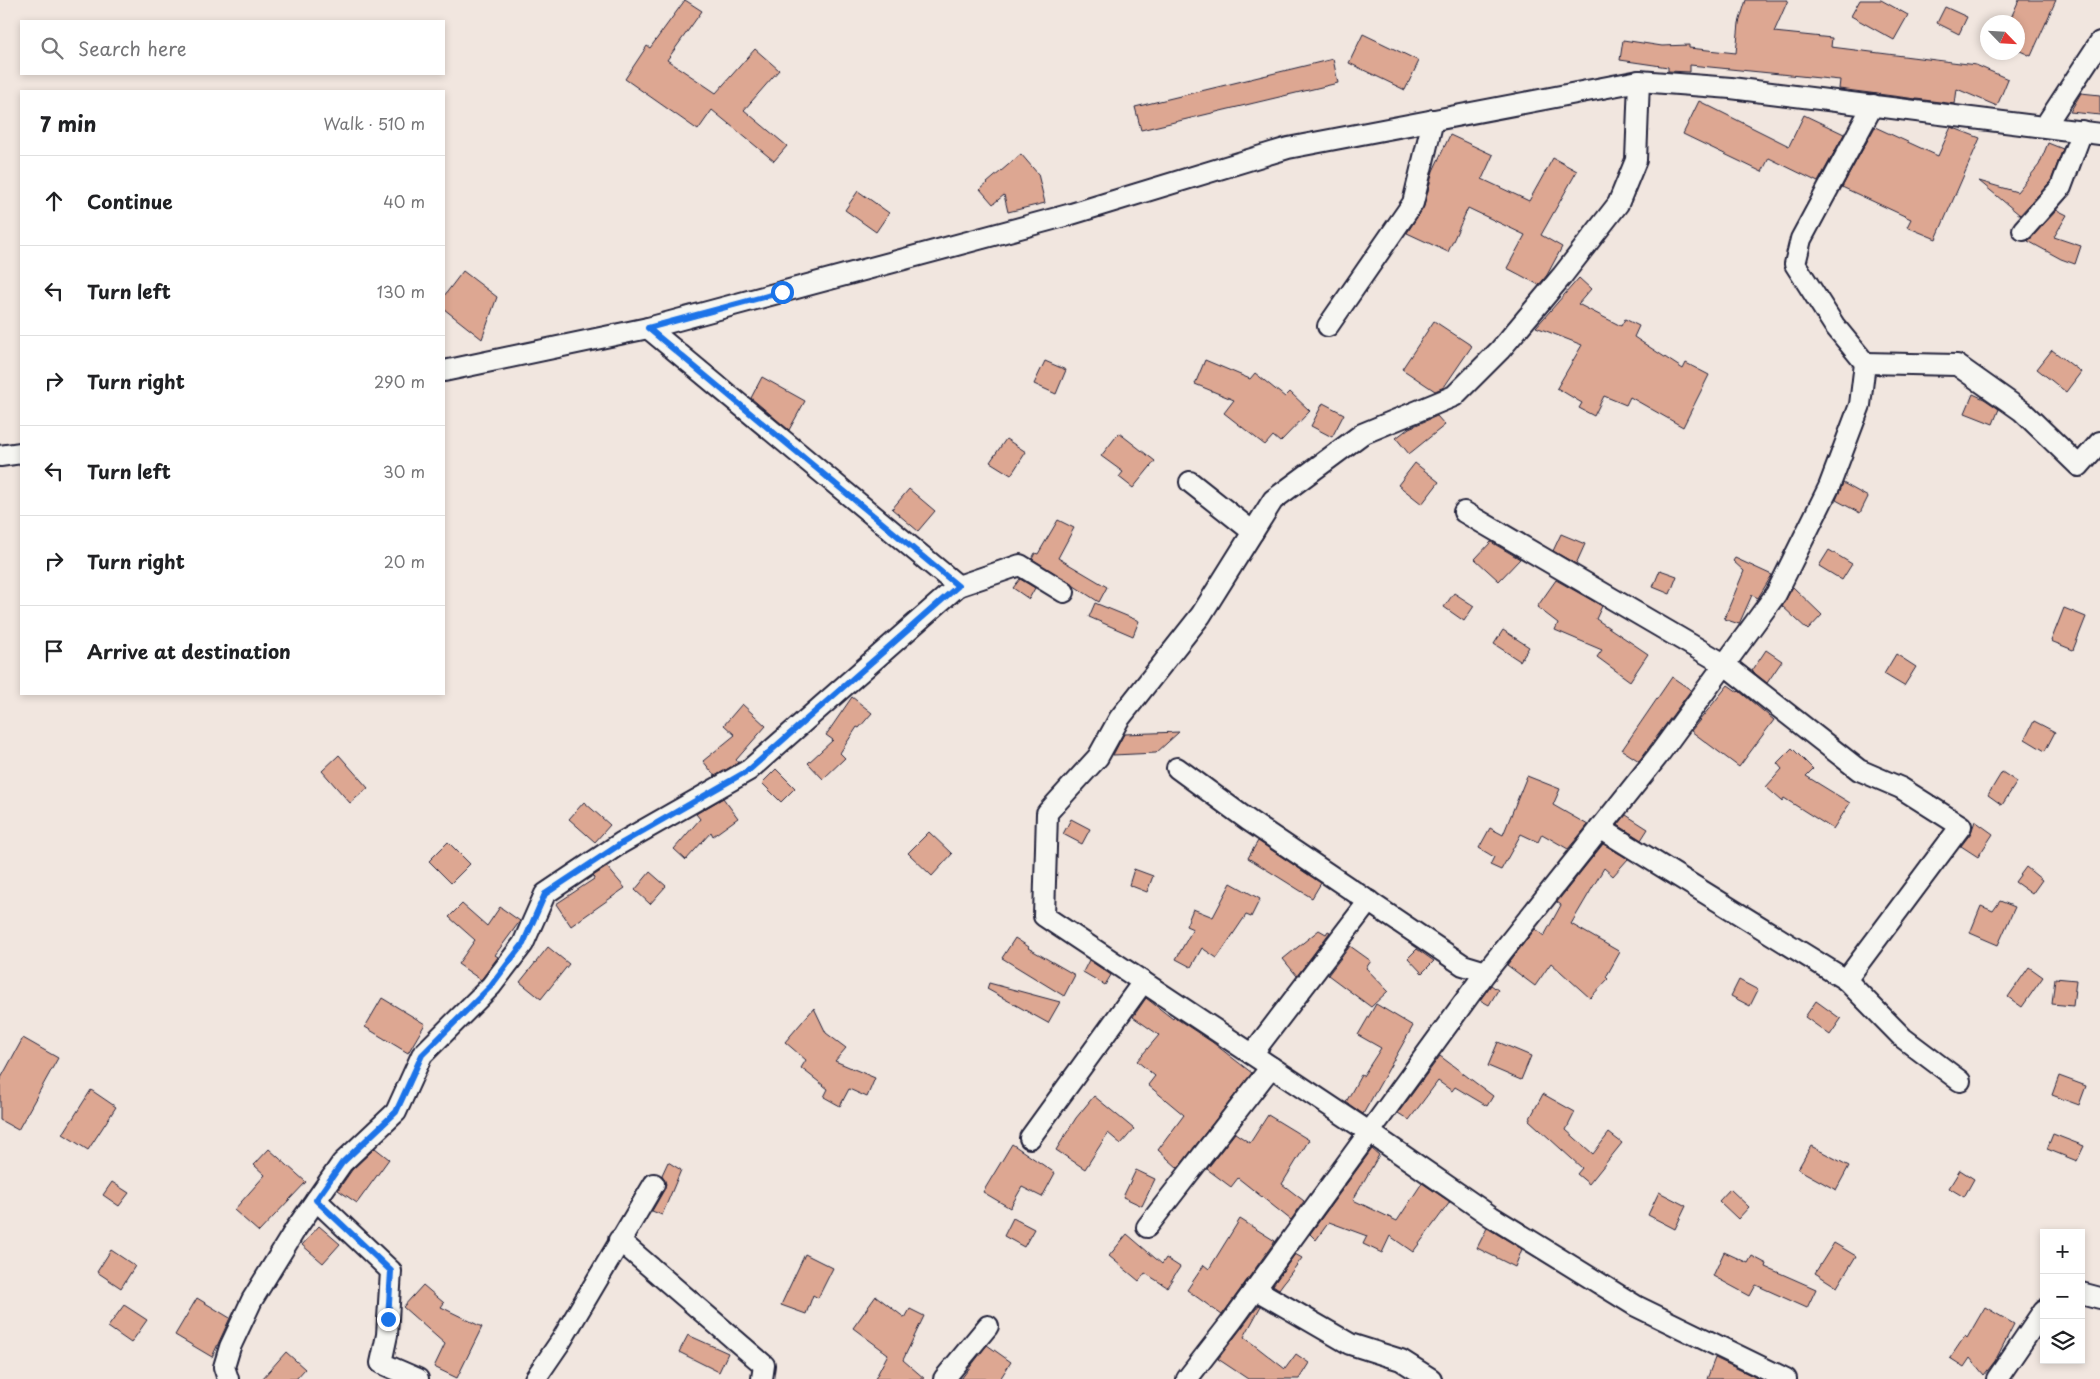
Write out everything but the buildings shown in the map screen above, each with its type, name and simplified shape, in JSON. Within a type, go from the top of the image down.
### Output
[{"type":"street","points":[[2045,126],[2100,42]]},
{"type":"street","points":[[1639,81],[1636,160],[1618,204],[1500,350],[1454,396],[1362,434],[1273,500],[1201,615],[1119,719],[1098,757],[1047,814],[1044,916],[1369,1132],[1492,1217],[1636,1306],[1786,1379]]},
{"type":"street","points":[[445,371],[648,328],[1068,216],[1288,148],[1639,81],[1731,88],[2091,133],[2061,187],[2023,230]]},
{"type":"street","points":[[1186,1379],[1255,1289],[1486,972],[1657,757],[1776,594],[1829,487],[1860,405],[1865,363],[1834,325],[1795,264],[1801,239],[1873,105]]},
{"type":"street","points":[[1328,326],[1412,203],[1434,120]]},
{"type":"street","points":[[648,328],[958,586]]},
{"type":"street","points":[[1865,363],[1957,365],[2022,411],[2079,466],[2100,442]]},
{"type":"street","points":[[0,456],[20,453]]},
{"type":"street","points":[[1190,482],[1253,532]]},
{"type":"street","points":[[1464,512],[1724,664],[1859,770],[1901,788],[1961,826],[1846,980]]},
{"type":"street","points":[[228,1379],[224,1367],[230,1347],[252,1300],[316,1200],[342,1163],[396,1112],[422,1055],[491,986],[523,944],[545,894],[622,843],[749,770],[958,586],[1020,565],[1064,592]]},
{"type":"street","points":[[1177,768],[1248,820],[1463,965],[1486,972]]},
{"type":"street","points":[[1600,828],[1846,980],[1903,1038],[1960,1081]]},
{"type":"street","points":[[1252,1054],[1368,901]]},
{"type":"street","points":[[1030,1138],[1143,982]]},
{"type":"street","points":[[1147,1227],[1271,1067]]},
{"type":"street","points":[[535,1379],[561,1341],[654,1184]]},
{"type":"street","points":[[316,1200],[391,1271],[386,1335],[381,1363],[418,1379]]},
{"type":"street","points":[[620,1240],[764,1365],[762,1379]]},
{"type":"street","points":[[1255,1289],[1350,1344],[1401,1360],[1431,1379]]},
{"type":"street","points":[[2085,1294],[2100,1298]]},
{"type":"street","points":[[1997,1379],[2040,1316]]},
{"type":"street","points":[[944,1379],[988,1326]]},
{"type":"route","points":[[388,1319],[391,1271],[316,1200],[342,1163],[396,1112],[404,1100],[422,1055],[491,986],[523,944],[545,894],[622,843],[749,770],[958,586],[648,328],[782,292]]}]
